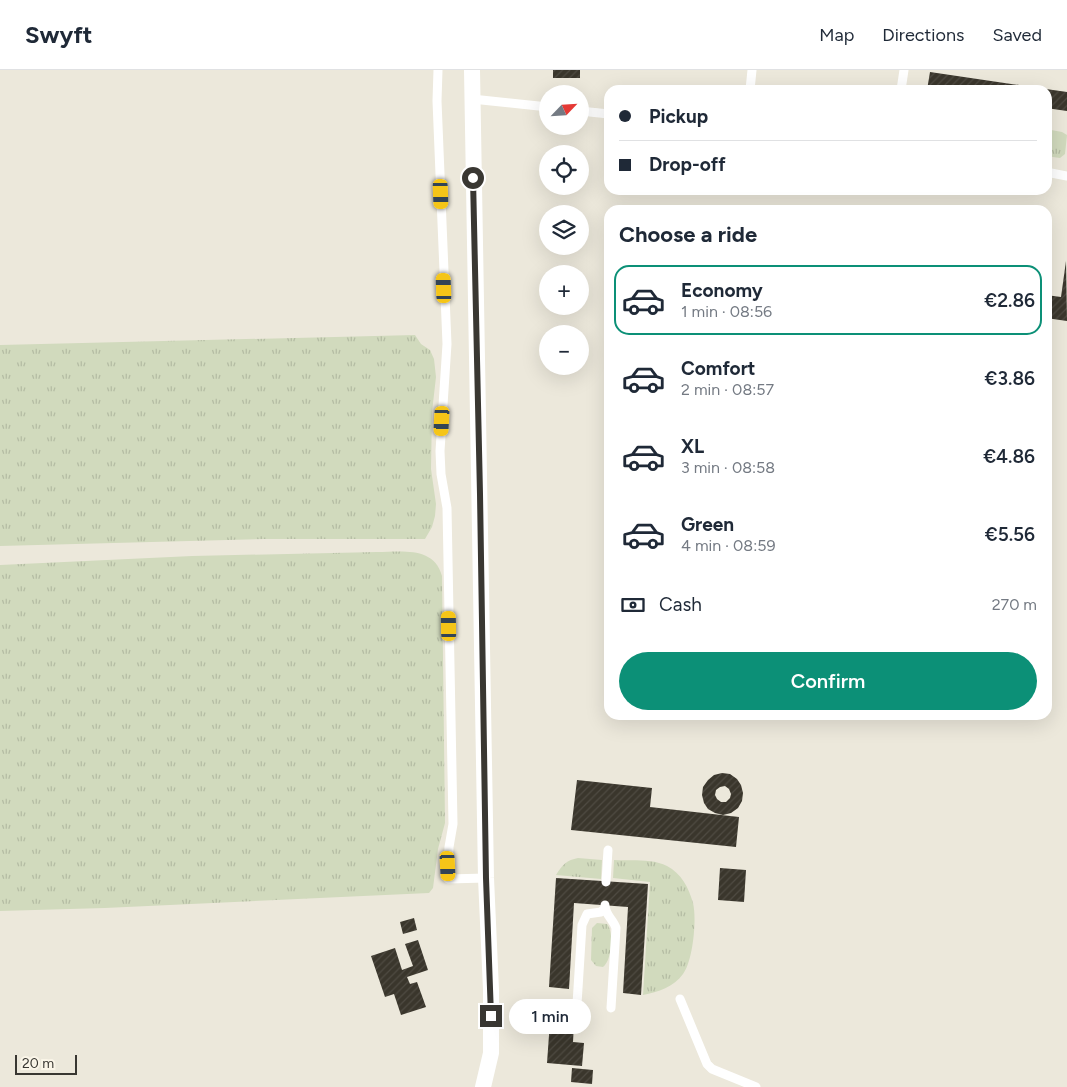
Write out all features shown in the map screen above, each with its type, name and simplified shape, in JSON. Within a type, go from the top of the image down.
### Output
[{"type":"street","points":[[472,70],[486,878],[491,990],[491,1053],[483,1087]]},
{"type":"lane","points":[[438,70],[437,101],[446,344],[440,451],[441,474],[447,508],[453,824],[449,847],[448,879],[486,878]]},
{"type":"lane","points":[[750,85],[752,70]]},
{"type":"lane","points":[[902,85],[904,70]]},
{"type":"lane","points":[[472,99],[539,106]]},
{"type":"lane","points":[[589,112],[604,113]]},
{"type":"lane","points":[[1052,173],[1067,176]]},
{"type":"lane","points":[[606,882],[608,850]]},
{"type":"lane","points":[[577,1004],[582,925],[587,914],[601,912],[605,907],[606,913],[614,922],[616,928],[611,1008]]},
{"type":"lane","points":[[680,999],[707,1064],[712,1069],[756,1087]]},
{"type":"green space","points":[[1052,130],[1067,135],[1065,154],[1060,158],[1052,157]]},
{"type":"green space","points":[[415,335],[421,344],[430,350],[434,359],[436,377],[432,412],[431,469],[436,504],[432,527],[425,539],[264,539],[0,546],[0,345]]},
{"type":"green space","points":[[406,552],[425,555],[438,566],[442,576],[445,823],[438,849],[433,888],[429,893],[0,911],[0,565],[192,556]]},
{"type":"green space","points":[[578,858],[602,860],[601,879],[556,875],[565,864]]},
{"type":"green space","points":[[614,860],[648,861],[667,866],[680,877],[687,887],[693,903],[694,929],[692,950],[683,974],[670,986],[643,995],[650,882],[613,878]]},
{"type":"green space","points":[[597,923],[607,924],[611,933],[610,953],[603,967],[596,966],[591,960],[592,928]]},
{"type":"building","points":[[553,70],[580,70],[580,78],[553,78]]},
{"type":"building","points":[[930,72],[1019,85],[928,85]]},
{"type":"building","points":[[1052,90],[1067,92],[1067,111],[1052,109]]},
{"type":"building","points":[[1066,261],[1067,321],[1052,319],[1052,296],[1061,297]]},
{"type":"building","points":[[730,774],[741,785],[742,801],[738,808],[731,813],[723,815],[715,813],[708,809],[704,803],[703,787],[714,775]],"holes":[[[725,786],[731,794],[726,802],[721,802],[717,799],[715,795],[716,790]]]},
{"type":"building","points":[[577,780],[652,788],[650,807],[739,817],[736,847],[571,830]]},
{"type":"building","points":[[720,868],[746,870],[744,902],[718,900]]},
{"type":"building","points":[[556,878],[648,884],[641,995],[623,993],[628,907],[574,903],[569,989],[549,987]]},
{"type":"building","points":[[414,918],[417,930],[403,934],[400,922]]},
{"type":"building","points":[[418,940],[428,970],[407,977],[410,984],[417,982],[426,1007],[401,1015],[394,994],[385,997],[371,956],[395,948],[402,970],[413,966],[405,944]]},
{"type":"building","points":[[550,1021],[574,1023],[573,1042],[584,1043],[582,1066],[547,1063]]},
{"type":"building","points":[[572,1068],[593,1070],[592,1084],[571,1082]]},
{"type":"route","points":[[473,178],[486,878],[491,1016]]}]
